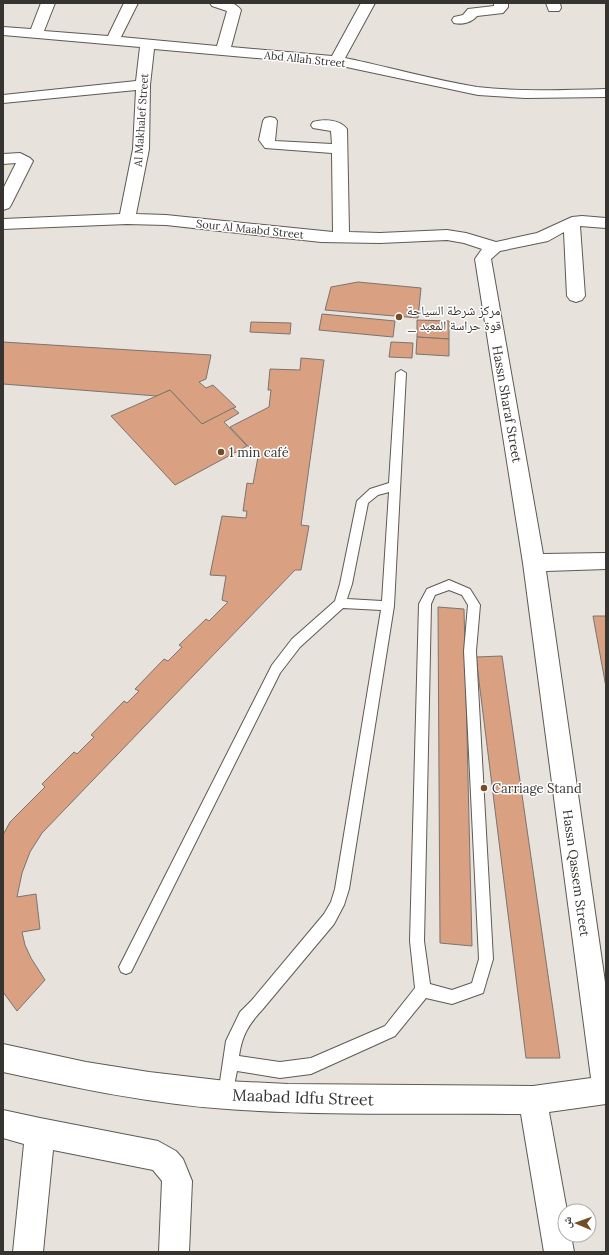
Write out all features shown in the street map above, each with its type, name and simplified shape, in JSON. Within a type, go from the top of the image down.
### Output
[{"type":"street","points":[[36,33],[48,3]]},
{"type":"street","points":[[113,40],[131,3]]},
{"type":"street","points":[[217,3],[230,7],[234,10],[223,51]]},
{"type":"street","points":[[337,61],[368,3]]},
{"type":"street","points":[[459,20],[468,18],[473,12],[498,10],[501,7],[501,3]]},
{"type":"street","name":"Abd Allah Street","points":[[3,31],[337,61],[477,91],[531,94],[606,93]]},
{"type":"street","name":"Al Makhalef Street","points":[[127,219],[140,149],[143,85],[147,45]]},
{"type":"street","points":[[3,99],[143,85]]},
{"type":"street","points":[[270,121],[267,140],[270,145],[339,149]]},
{"type":"street","points":[[318,125],[335,126],[339,129],[341,238]]},
{"type":"street","points":[[3,159],[20,158],[23,159],[25,163],[3,205]]},
{"type":"street","name":"Sour Al Maabd Street","points":[[3,224],[127,219],[192,222],[341,238],[447,235],[466,238],[495,247]]},
{"type":"street","points":[[495,247],[542,237],[572,222],[582,221],[606,223]]},
{"type":"street","points":[[572,222],[576,296]]},
{"type":"street","name":"Hassn Sharaf Street","points":[[495,247],[485,254],[483,264],[534,563]]},
{"type":"street","points":[[534,563],[606,561]]},
{"type":"street","name":"Hassn Qassem Street","points":[[534,563],[606,1087]]},
{"type":"street","name":"Maabad Idfu Street","points":[[3,1058],[86,1076],[149,1086],[226,1095],[288,1098],[533,1100],[606,1090]]},
{"type":"street","points":[[533,1100],[559,1252]]},
{"type":"street","points":[[3,1124],[40,1133],[158,1156],[168,1162],[174,1172],[177,1182],[174,1252]]},
{"type":"street","points":[[28,1252],[40,1133]]},
{"type":"lane","points":[[226,1095],[234,1041],[245,1017],[257,1005],[329,919],[337,905],[342,889],[388,606],[401,373]]},
{"type":"lane","points":[[126,967],[276,669],[296,643],[333,611],[340,603],[346,584],[364,500],[378,489],[395,487]]},
{"type":"lane","points":[[231,1062],[280,1070],[310,1066],[390,1031],[423,990],[417,942],[425,604],[431,592],[448,585],[466,592],[474,605],[470,651],[486,959],[478,988],[452,997],[423,990]]},
{"type":"lane","points":[[340,603],[388,606]]},
{"type":"building","points":[[358,282],[421,288],[418,318],[325,310],[331,287]]},
{"type":"building","points":[[322,314],[395,321],[393,337],[319,330]]},
{"type":"building","points":[[417,320],[449,321],[449,339],[417,337]]},
{"type":"building","points":[[251,322],[291,323],[290,334],[250,332]]},
{"type":"building","points":[[417,337],[449,339],[449,356],[416,354]]},
{"type":"building","points":[[3,342],[211,355],[206,379],[199,382],[206,388],[213,385],[236,407],[202,424],[170,390],[157,396],[3,384]]},
{"type":"building","points":[[391,342],[413,343],[412,358],[389,357]]},
{"type":"building","points":[[301,358],[324,360],[301,525],[309,526],[301,570],[295,570],[42,833],[30,852],[22,873],[17,897],[36,894],[40,929],[22,932],[25,945],[31,958],[45,980],[17,1011],[3,992],[3,835],[10,822],[45,787],[42,784],[74,752],[77,754],[94,737],[91,735],[124,701],[127,703],[139,691],[135,689],[164,659],[168,661],[182,647],[179,645],[206,619],[209,621],[228,602],[222,600],[226,576],[210,575],[222,516],[246,518],[247,511],[243,511],[247,483],[253,484],[258,457],[230,427],[269,407],[271,390],[268,390],[270,369],[300,370]]},
{"type":"building","points":[[170,390],[202,424],[233,408],[239,413],[224,422],[247,446],[175,485],[111,416]]},
{"type":"building","points":[[438,607],[464,609],[472,946],[440,943]]},
{"type":"building","points":[[593,616],[606,616],[606,687]]},
{"type":"building","points":[[502,656],[560,1058],[526,1058],[476,657]]},
{"type":"place","name":"مركز شرطة السياحة _ قوة حراسة المعبد","points":[[399,317]]},
{"type":"place","name":"1 min café","points":[[221,452]]},
{"type":"place","name":"Carriage Stand","points":[[484,788]]}]
